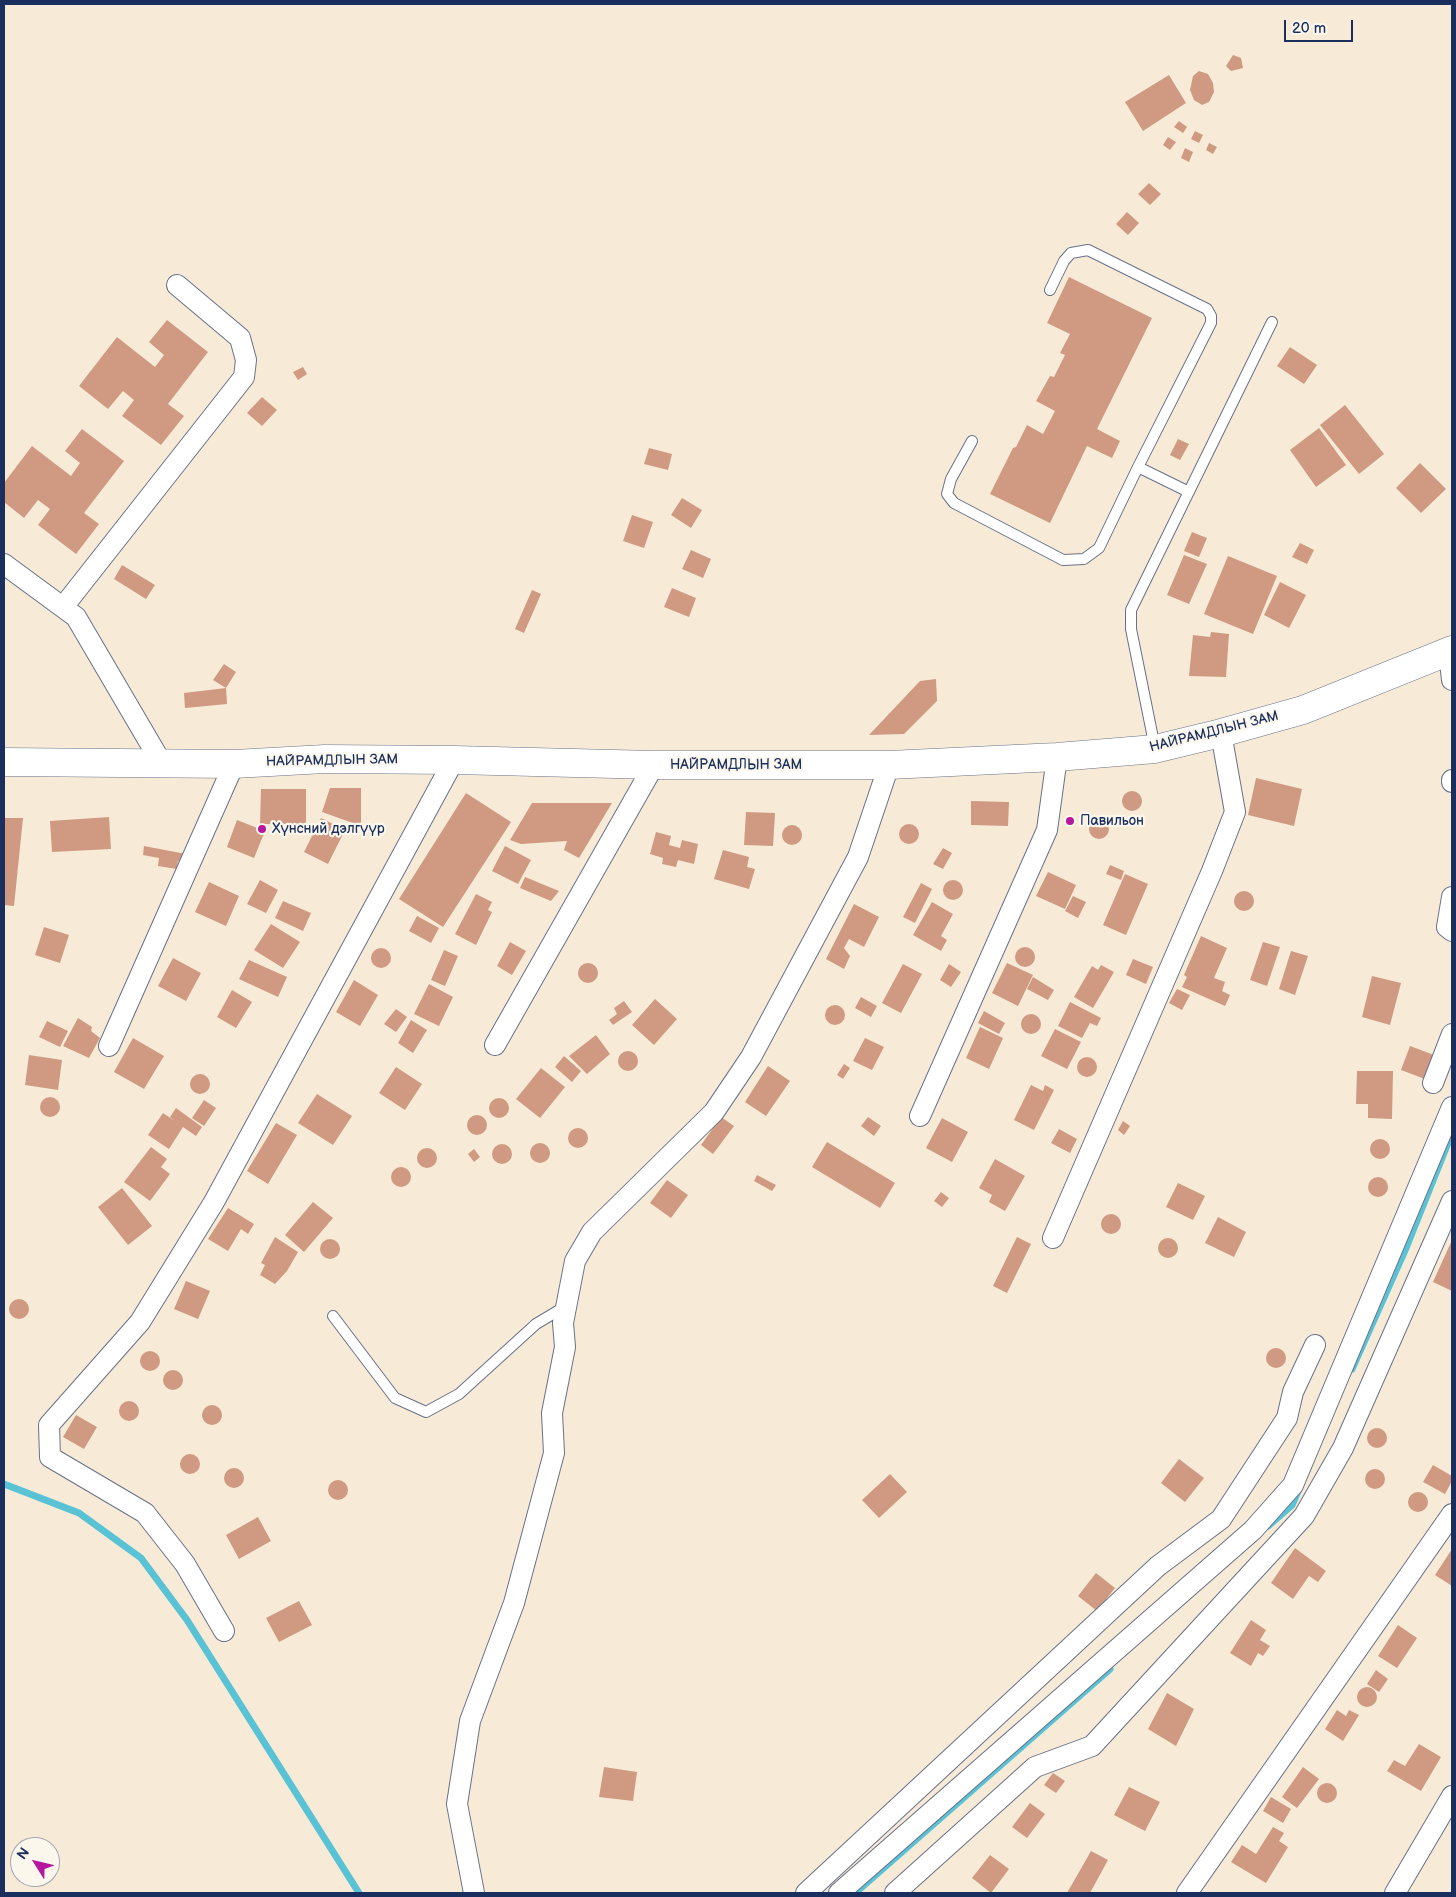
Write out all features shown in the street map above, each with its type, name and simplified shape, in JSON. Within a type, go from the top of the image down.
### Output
[{"type":"main road","name":"НАЙРАМДЛЫН ЗАМ","points":[[4,762],[234,764],[325,759],[889,765],[1057,757],[1155,749],[1221,733],[1303,710],[1451,651]]},
{"type":"street","points":[[63,607],[244,377],[246,360],[240,338],[177,285]]},
{"type":"street","points":[[4,564],[76,616],[161,762]]},
{"type":"street","points":[[1451,651],[1452,680]]},
{"type":"street","points":[[1052,1238],[1212,871],[1235,812],[1221,733]]},
{"type":"street","points":[[920,1116],[1047,830],[1057,757]]},
{"type":"street","points":[[224,1631],[185,1564],[145,1513],[50,1457],[49,1425],[140,1322],[214,1202],[454,760]]},
{"type":"street","points":[[109,1046],[234,764]]},
{"type":"street","points":[[495,1045],[654,764]]},
{"type":"street","points":[[474,1893],[457,1804],[470,1721],[514,1603],[554,1453],[552,1413],[566,1347],[563,1323],[576,1261],[592,1232],[714,1112],[750,1057],[858,857],[889,765]]},
{"type":"street","points":[[1452,897],[1447,927],[1452,931]]},
{"type":"street","points":[[1433,1083],[1452,1034]]},
{"type":"street","points":[[839,1893],[1254,1530],[1293,1485],[1452,1107]]},
{"type":"street","points":[[895,1893],[1035,1767],[1092,1746],[1304,1516],[1344,1448],[1452,1201]]},
{"type":"street","points":[[806,1893],[1158,1566],[1221,1519],[1287,1418],[1293,1392],[1315,1344]]},
{"type":"street","points":[[1187,1893],[1452,1514]]},
{"type":"street","points":[[1395,1893],[1452,1796]]},
{"type":"lane","points":[[972,441],[951,479],[948,494],[954,503],[1063,560],[1084,559],[1100,548],[1211,323],[1211,316],[1207,310],[1088,250],[1071,253],[1064,261],[1050,290]]},
{"type":"lane","points":[[1155,749],[1131,629],[1131,610],[1272,322]]},
{"type":"lane","points":[[1138,468],[1189,492]]},
{"type":"lane","points":[[333,1316],[395,1398],[426,1412],[459,1394],[536,1324],[567,1306]]},
{"type":"building","points":[[1233,55],[1241,58],[1243,68],[1231,71],[1226,66]]},
{"type":"building","points":[[1199,71],[1208,74],[1213,83],[1214,92],[1209,102],[1202,105],[1194,100],[1190,90],[1193,76]]},
{"type":"building","points":[[1169,75],[1186,103],[1143,131],[1125,102]]},
{"type":"building","points":[[1179,121],[1187,127],[1183,133],[1174,127]]},
{"type":"building","points":[[1195,131],[1203,135],[1199,143],[1191,139]]},
{"type":"building","points":[[1168,137],[1176,142],[1170,150],[1163,145]]},
{"type":"building","points":[[1209,143],[1217,147],[1213,154],[1206,150]]},
{"type":"building","points":[[1185,148],[1193,152],[1189,162],[1181,158]]},
{"type":"building","points":[[1149,183],[1161,194],[1150,205],[1138,194]]},
{"type":"building","points":[[1127,212],[1139,223],[1128,235],[1116,224]]},
{"type":"building","points":[[1069,277],[1152,318],[1097,429],[1120,441],[1112,458],[1087,446],[1050,523],[990,494],[1027,425],[1043,434],[1055,411],[1036,401],[1050,376],[1054,377],[1065,355],[1060,353],[1070,334],[1047,323]]},
{"type":"building","points":[[167,320],[208,352],[168,404],[184,416],[161,445],[122,416],[134,400],[123,391],[108,409],[79,386],[117,337],[155,367],[164,355],[149,342]]},
{"type":"building","points":[[1290,347],[1317,365],[1304,384],[1277,366]]},
{"type":"building","points":[[303,367],[307,374],[298,380],[293,372]]},
{"type":"building","points":[[262,397],[277,410],[262,426],[247,413]]},
{"type":"building","points":[[1345,405],[1384,454],[1359,474],[1320,425]]},
{"type":"building","points":[[1319,428],[1346,465],[1316,487],[1290,450]]},
{"type":"building","points":[[82,429],[124,461],[84,513],[99,524],[76,554],[38,525],[50,509],[38,500],[24,518],[4,502],[4,483],[32,446],[71,476],[80,463],[65,451]]},
{"type":"building","points":[[1178,439],[1189,444],[1180,460],[1170,455]]},
{"type":"building","points":[[649,448],[672,454],[668,470],[644,464]]},
{"type":"building","points":[[1420,463],[1446,489],[1421,513],[1396,488]]},
{"type":"building","points":[[682,498],[702,510],[691,528],[671,515]]},
{"type":"building","points":[[632,515],[653,522],[644,548],[623,541]]},
{"type":"building","points":[[1192,532],[1207,538],[1199,557],[1184,551]]},
{"type":"building","points":[[1300,543],[1314,550],[1307,564],[1292,557]]},
{"type":"building","points":[[691,550],[711,559],[703,578],[682,569]]},
{"type":"building","points":[[1184,555],[1207,564],[1189,604],[1167,595]]},
{"type":"building","points":[[1228,556],[1277,576],[1253,634],[1204,614]]},
{"type":"building","points":[[122,565],[155,585],[146,599],[114,579]]},
{"type":"building","points":[[1280,582],[1306,595],[1289,628],[1264,615]]},
{"type":"building","points":[[672,588],[696,598],[689,617],[664,607]]},
{"type":"building","points":[[532,590],[541,594],[524,633],[515,629]]},
{"type":"building","points":[[1211,632],[1229,634],[1226,677],[1189,676],[1193,635],[1210,637]]},
{"type":"building","points":[[224,664],[236,672],[226,688],[213,680]]},
{"type":"building","points":[[936,679],[937,701],[904,734],[869,735],[920,681]]},
{"type":"building","points":[[226,688],[227,704],[185,708],[184,693]]},
{"type":"building","points":[[1256,778],[1302,789],[1294,826],[1248,815]]},
{"type":"building","points":[[330,788],[361,788],[361,826],[322,812]]},
{"type":"building","points":[[261,789],[306,789],[306,824],[260,824]]},
{"type":"building","points":[[1132,791],[1139,794],[1142,801],[1139,808],[1132,811],[1125,808],[1122,801],[1125,794]]},
{"type":"building","points":[[466,793],[511,822],[443,927],[399,899]]},
{"type":"building","points":[[971,801],[1009,802],[1008,826],[971,825]]},
{"type":"building","points":[[532,803],[612,803],[579,858],[564,850],[567,841],[521,844],[510,840]]},
{"type":"building","points":[[746,812],[775,813],[773,846],[744,845]]},
{"type":"building","points":[[109,817],[111,849],[52,852],[50,821]]},
{"type":"building","points":[[4,818],[23,818],[14,906],[4,905]]},
{"type":"building","points":[[321,818],[345,830],[328,864],[304,852]]},
{"type":"building","points":[[1099,819],[1106,822],[1109,829],[1106,836],[1099,839],[1092,836],[1089,829],[1092,822]]},
{"type":"building","points":[[237,820],[265,831],[254,858],[227,847]]},
{"type":"building","points":[[909,824],[916,827],[919,834],[916,841],[909,844],[902,841],[899,834],[902,827]]},
{"type":"building","points":[[792,825],[799,828],[802,835],[799,842],[792,845],[785,842],[782,835],[785,828]]},
{"type":"building","points":[[656,832],[671,836],[669,845],[680,848],[682,840],[698,844],[694,864],[678,860],[676,867],[662,864],[663,858],[650,854]]},
{"type":"building","points":[[144,846],[186,854],[184,862],[178,861],[177,869],[158,866],[159,858],[143,855]]},
{"type":"building","points":[[505,846],[531,860],[518,884],[492,871]]},
{"type":"building","points":[[943,848],[952,853],[943,869],[933,864]]},
{"type":"building","points":[[723,850],[749,857],[747,867],[755,869],[749,889],[714,879]]},
{"type":"building","points":[[1110,865],[1124,871],[1121,880],[1106,874]]},
{"type":"building","points":[[1048,872],[1076,885],[1065,909],[1036,896]]},
{"type":"building","points":[[1125,874],[1148,884],[1126,935],[1103,925]]},
{"type":"building","points":[[525,877],[559,891],[551,901],[520,888]]},
{"type":"building","points":[[260,880],[278,890],[266,913],[247,904]]},
{"type":"building","points":[[953,880],[960,883],[963,890],[960,897],[953,900],[946,897],[943,890],[946,883]]},
{"type":"building","points":[[209,882],[239,896],[226,926],[195,912]]},
{"type":"building","points":[[921,883],[932,889],[915,923],[903,917]]},
{"type":"building","points":[[1244,891],[1251,894],[1254,901],[1251,908],[1244,911],[1237,908],[1234,901],[1237,894]]},
{"type":"building","points":[[476,894],[492,902],[488,910],[492,912],[476,945],[455,934]]},
{"type":"building","points":[[1073,896],[1086,902],[1078,918],[1065,911]]},
{"type":"building","points":[[283,901],[311,913],[303,931],[275,918]]},
{"type":"building","points":[[932,902],[953,914],[941,936],[947,940],[941,951],[913,935]]},
{"type":"building","points":[[854,904],[879,917],[864,947],[849,939],[844,948],[850,956],[844,969],[826,959]]},
{"type":"building","points":[[417,916],[439,928],[431,943],[409,931]]},
{"type":"building","points":[[271,924],[300,942],[283,968],[254,950]]},
{"type":"building","points":[[44,927],[69,935],[60,963],[35,955]]},
{"type":"building","points":[[1201,936],[1227,948],[1214,978],[1225,982],[1222,991],[1230,995],[1225,1006],[1182,987],[1187,977],[1184,975]]},
{"type":"building","points":[[510,942],[526,951],[512,975],[497,966]]},
{"type":"building","points":[[1263,942],[1280,947],[1267,986],[1250,980]]},
{"type":"building","points":[[1025,947],[1032,950],[1035,957],[1032,964],[1025,967],[1018,964],[1015,957],[1018,950]]},
{"type":"building","points":[[381,948],[388,951],[391,958],[388,965],[381,968],[374,965],[371,958],[374,951]]},
{"type":"building","points":[[444,950],[458,956],[445,986],[431,980]]},
{"type":"building","points":[[1291,951],[1308,956],[1295,995],[1279,989]]},
{"type":"building","points":[[173,958],[201,973],[186,1001],[158,986]]},
{"type":"building","points":[[1133,959],[1153,967],[1146,984],[1126,975]]},
{"type":"building","points":[[249,960],[287,977],[278,997],[239,979]]},
{"type":"building","points":[[588,963],[595,966],[598,973],[595,980],[588,983],[581,980],[578,973],[581,966]]},
{"type":"building","points":[[1007,963],[1033,975],[1018,1006],[992,993]]},
{"type":"building","points":[[903,964],[922,974],[901,1013],[882,1003]]},
{"type":"building","points":[[949,964],[961,972],[951,987],[940,980]]},
{"type":"building","points":[[1101,965],[1114,972],[1093,1008],[1074,997],[1092,966],[1098,970]]},
{"type":"building","points":[[1372,976],[1401,983],[1390,1025],[1362,1017]]},
{"type":"building","points":[[1033,977],[1054,990],[1048,1000],[1027,989]]},
{"type":"building","points":[[354,980],[378,995],[360,1026],[336,1012]]},
{"type":"building","points":[[429,984],[453,997],[439,1026],[414,1014]]},
{"type":"building","points":[[1177,989],[1190,995],[1182,1010],[1169,1003]]},
{"type":"building","points":[[232,990],[252,1002],[236,1028],[217,1017]]},
{"type":"building","points":[[861,997],[877,1006],[871,1017],[855,1008]]},
{"type":"building","points":[[655,999],[677,1019],[654,1045],[632,1025]]},
{"type":"building","points":[[624,1001],[632,1012],[613,1025],[609,1020],[617,1014],[614,1008]]},
{"type":"building","points":[[1070,1002],[1101,1018],[1097,1026],[1090,1023],[1082,1038],[1058,1026]]},
{"type":"building","points":[[835,1005],[842,1008],[845,1015],[842,1022],[835,1025],[828,1022],[825,1015],[828,1008]]},
{"type":"building","points":[[396,1009],[407,1017],[396,1032],[384,1024]]},
{"type":"building","points":[[984,1011],[1005,1023],[999,1034],[978,1023]]},
{"type":"building","points":[[1031,1014],[1038,1017],[1041,1024],[1038,1031],[1031,1034],[1024,1031],[1021,1024],[1024,1017]]},
{"type":"building","points":[[78,1018],[92,1027],[91,1031],[100,1038],[89,1058],[63,1046]]},
{"type":"building","points":[[411,1020],[427,1030],[413,1053],[398,1043]]},
{"type":"building","points":[[47,1021],[68,1031],[60,1047],[39,1037]]},
{"type":"building","points":[[980,1027],[1003,1038],[989,1069],[966,1058]]},
{"type":"building","points":[[1055,1029],[1081,1042],[1067,1069],[1041,1056]]},
{"type":"building","points":[[596,1035],[610,1054],[587,1074],[569,1056]]},
{"type":"building","points":[[133,1038],[164,1056],[144,1089],[114,1072]]},
{"type":"building","points":[[865,1038],[884,1047],[872,1070],[853,1061]]},
{"type":"building","points":[[1410,1046],[1434,1055],[1425,1079],[1401,1070]]},
{"type":"building","points":[[628,1051],[635,1054],[638,1061],[635,1068],[628,1071],[621,1068],[618,1061],[621,1054]]},
{"type":"building","points":[[29,1055],[62,1060],[58,1090],[25,1085]]},
{"type":"building","points":[[564,1056],[581,1071],[572,1082],[555,1067]]},
{"type":"building","points":[[1087,1057],[1094,1060],[1097,1067],[1094,1074],[1087,1077],[1080,1074],[1077,1067],[1080,1060]]},
{"type":"building","points":[[844,1064],[850,1068],[843,1079],[837,1075]]},
{"type":"building","points":[[768,1066],[790,1081],[766,1116],[745,1102]]},
{"type":"building","points":[[396,1067],[422,1084],[405,1110],[379,1093]]},
{"type":"building","points":[[541,1068],[565,1087],[540,1118],[516,1099]]},
{"type":"building","points":[[1357,1071],[1393,1071],[1392,1119],[1368,1118],[1368,1104],[1356,1104]]},
{"type":"building","points":[[200,1074],[207,1077],[210,1084],[207,1091],[200,1094],[193,1091],[190,1084],[193,1077]]},
{"type":"building","points":[[1031,1085],[1043,1091],[1045,1085],[1054,1090],[1034,1130],[1014,1120]]},
{"type":"building","points":[[317,1094],[352,1116],[333,1145],[298,1123]]},
{"type":"building","points":[[50,1097],[57,1100],[60,1107],[57,1114],[50,1117],[43,1114],[40,1107],[43,1100]]},
{"type":"building","points":[[499,1098],[506,1101],[509,1108],[506,1115],[499,1118],[492,1115],[489,1108],[492,1101]]},
{"type":"building","points":[[204,1100],[216,1108],[204,1126],[192,1118]]},
{"type":"building","points":[[176,1108],[202,1127],[196,1136],[183,1127],[169,1149],[148,1135],[163,1113],[175,1121],[170,1117]]},
{"type":"building","points":[[477,1115],[484,1118],[487,1125],[484,1132],[477,1135],[470,1132],[467,1125],[470,1118]]},
{"type":"building","points":[[721,1117],[734,1126],[713,1154],[701,1145]]},
{"type":"building","points":[[868,1117],[881,1126],[874,1136],[861,1126]]},
{"type":"building","points":[[942,1118],[968,1132],[952,1162],[926,1148]]},
{"type":"building","points":[[1123,1121],[1130,1126],[1124,1135],[1118,1130]]},
{"type":"building","points":[[276,1123],[297,1135],[268,1184],[247,1171]]},
{"type":"building","points":[[578,1128],[585,1131],[588,1138],[585,1145],[578,1148],[571,1145],[568,1138],[571,1131]]},
{"type":"building","points":[[1059,1129],[1077,1139],[1070,1153],[1051,1143]]},
{"type":"building","points":[[1380,1139],[1387,1142],[1390,1149],[1387,1156],[1380,1159],[1373,1156],[1370,1149],[1373,1142]]},
{"type":"building","points":[[827,1142],[895,1183],[880,1208],[812,1167]]},
{"type":"building","points":[[540,1143],[547,1146],[550,1153],[547,1160],[540,1163],[533,1160],[530,1153],[533,1146]]},
{"type":"building","points":[[502,1144],[509,1147],[512,1154],[509,1161],[502,1164],[495,1161],[492,1154],[495,1147]]},
{"type":"building","points":[[151,1147],[167,1159],[161,1167],[170,1174],[150,1201],[124,1182]]},
{"type":"building","points":[[427,1148],[434,1151],[437,1158],[434,1165],[427,1168],[420,1165],[417,1158],[420,1151]]},
{"type":"building","points":[[474,1149],[480,1157],[474,1162],[468,1154]]},
{"type":"building","points":[[995,1159],[1025,1176],[1005,1211],[989,1202],[992,1195],[979,1188]]},
{"type":"building","points":[[401,1167],[408,1170],[411,1177],[408,1184],[401,1187],[394,1184],[391,1177],[394,1170]]},
{"type":"building","points":[[757,1175],[776,1185],[772,1191],[754,1181]]},
{"type":"building","points":[[1378,1177],[1385,1180],[1388,1187],[1385,1194],[1378,1197],[1371,1194],[1368,1187],[1371,1180]]},
{"type":"building","points":[[667,1180],[688,1195],[671,1218],[650,1203]]},
{"type":"building","points":[[1178,1183],[1205,1196],[1193,1220],[1166,1207]]},
{"type":"building","points":[[122,1188],[152,1226],[128,1245],[98,1207]]},
{"type":"building","points":[[941,1192],[949,1198],[942,1207],[934,1201]]},
{"type":"building","points":[[313,1202],[333,1218],[304,1252],[285,1235]]},
{"type":"building","points":[[228,1208],[254,1224],[248,1234],[241,1229],[228,1251],[208,1239]]},
{"type":"building","points":[[1111,1214],[1118,1217],[1121,1224],[1118,1231],[1111,1234],[1104,1231],[1101,1224],[1104,1217]]},
{"type":"building","points":[[1218,1217],[1246,1232],[1234,1257],[1205,1243]]},
{"type":"building","points":[[275,1237],[298,1252],[287,1271],[275,1284],[260,1275],[265,1265],[261,1263]]},
{"type":"building","points":[[1017,1237],[1031,1244],[1007,1293],[993,1286]]},
{"type":"building","points":[[1168,1238],[1175,1241],[1178,1248],[1175,1255],[1168,1258],[1161,1255],[1158,1248],[1161,1241]]},
{"type":"building","points":[[330,1239],[337,1242],[340,1249],[337,1256],[330,1259],[323,1256],[320,1249],[323,1242]]},
{"type":"building","points":[[1452,1240],[1452,1291],[1433,1282]]},
{"type":"building","points":[[186,1281],[210,1291],[198,1319],[174,1309]]},
{"type":"building","points":[[19,1299],[26,1302],[29,1309],[26,1316],[19,1319],[12,1316],[9,1309],[12,1302]]},
{"type":"building","points":[[1276,1348],[1283,1351],[1286,1358],[1283,1365],[1276,1368],[1269,1365],[1266,1358],[1269,1351]]},
{"type":"building","points":[[150,1351],[157,1354],[160,1361],[157,1368],[150,1371],[143,1368],[140,1361],[143,1354]]},
{"type":"building","points":[[173,1370],[180,1373],[183,1380],[180,1387],[173,1390],[166,1387],[163,1380],[166,1373]]},
{"type":"building","points":[[129,1401],[136,1404],[139,1411],[136,1418],[129,1421],[122,1418],[119,1411],[122,1404]]},
{"type":"building","points":[[212,1405],[219,1408],[222,1415],[219,1422],[212,1425],[205,1422],[202,1415],[205,1408]]},
{"type":"building","points":[[76,1415],[97,1427],[84,1449],[63,1437]]},
{"type":"building","points":[[1377,1428],[1384,1431],[1387,1438],[1384,1445],[1377,1448],[1370,1445],[1367,1438],[1370,1431]]},
{"type":"building","points":[[190,1454],[197,1457],[200,1464],[197,1471],[190,1474],[183,1471],[180,1464],[183,1457]]},
{"type":"building","points":[[1179,1459],[1204,1478],[1185,1502],[1161,1483]]},
{"type":"building","points":[[1433,1465],[1452,1476],[1452,1481],[1445,1494],[1423,1482]]},
{"type":"building","points":[[234,1468],[241,1471],[244,1478],[241,1485],[234,1488],[227,1485],[224,1478],[227,1471]]},
{"type":"building","points":[[1375,1469],[1382,1472],[1385,1479],[1382,1486],[1375,1489],[1368,1486],[1365,1479],[1368,1472]]},
{"type":"building","points":[[890,1474],[907,1492],[879,1518],[862,1500]]},
{"type":"building","points":[[338,1480],[345,1483],[348,1490],[345,1497],[338,1500],[331,1497],[328,1490],[331,1483]]},
{"type":"building","points":[[1418,1492],[1425,1495],[1428,1502],[1425,1509],[1418,1512],[1411,1509],[1408,1502],[1411,1495]]},
{"type":"building","points":[[258,1517],[271,1541],[239,1559],[226,1535]]},
{"type":"building","points":[[1295,1548],[1326,1571],[1318,1582],[1309,1576],[1293,1599],[1271,1583]]},
{"type":"building","points":[[1452,1549],[1452,1586],[1435,1575]]},
{"type":"building","points":[[1096,1573],[1115,1588],[1097,1611],[1078,1596]]},
{"type":"building","points":[[299,1601],[312,1625],[279,1642],[266,1618]]},
{"type":"building","points":[[1251,1620],[1266,1630],[1260,1640],[1270,1646],[1263,1656],[1258,1653],[1251,1666],[1230,1653]]},
{"type":"building","points":[[1398,1625],[1417,1638],[1397,1668],[1378,1656]]},
{"type":"building","points":[[1376,1670],[1388,1679],[1379,1692],[1367,1684]]},
{"type":"building","points":[[1367,1687],[1374,1690],[1377,1697],[1374,1704],[1367,1707],[1360,1704],[1357,1697],[1360,1690]]},
{"type":"building","points":[[1167,1693],[1194,1709],[1176,1746],[1148,1729]]},
{"type":"building","points":[[1337,1710],[1346,1716],[1349,1710],[1359,1715],[1343,1741],[1325,1729]]},
{"type":"building","points":[[1419,1744],[1441,1757],[1421,1791],[1387,1771],[1394,1760],[1405,1766]]},
{"type":"building","points":[[604,1767],[637,1772],[633,1801],[599,1797]]},
{"type":"building","points":[[1303,1767],[1319,1779],[1297,1808],[1282,1797]]},
{"type":"building","points":[[1053,1773],[1065,1781],[1056,1793],[1044,1785]]},
{"type":"building","points":[[1327,1783],[1334,1786],[1337,1793],[1334,1800],[1327,1803],[1320,1800],[1317,1793],[1320,1786]]},
{"type":"building","points":[[1129,1787],[1160,1802],[1145,1831],[1114,1815]]},
{"type":"building","points":[[1271,1797],[1291,1809],[1283,1823],[1263,1811]]},
{"type":"building","points":[[1030,1803],[1045,1814],[1027,1838],[1012,1827]]},
{"type":"building","points":[[1273,1827],[1284,1833],[1279,1841],[1288,1847],[1266,1883],[1231,1862],[1242,1845],[1256,1854]]},
{"type":"building","points":[[1091,1851],[1108,1860],[1090,1893],[1067,1893]]},
{"type":"building","points":[[990,1855],[1009,1869],[991,1893],[972,1878]]},
{"type":"waterway","points":[[1352,1369],[1406,1248],[1452,1133]]},
{"type":"waterway","points":[[4,1484],[79,1513],[141,1558],[187,1620],[359,1893]]},
{"type":"waterway","points":[[1268,1526],[1292,1505],[1299,1489]]},
{"type":"waterway","points":[[855,1893],[1110,1669]]},
{"type":"place","name":"Павильон","points":[[1070,821]]},
{"type":"place","name":"Хүнсний дэлгүүр","points":[[262,829]]}]
